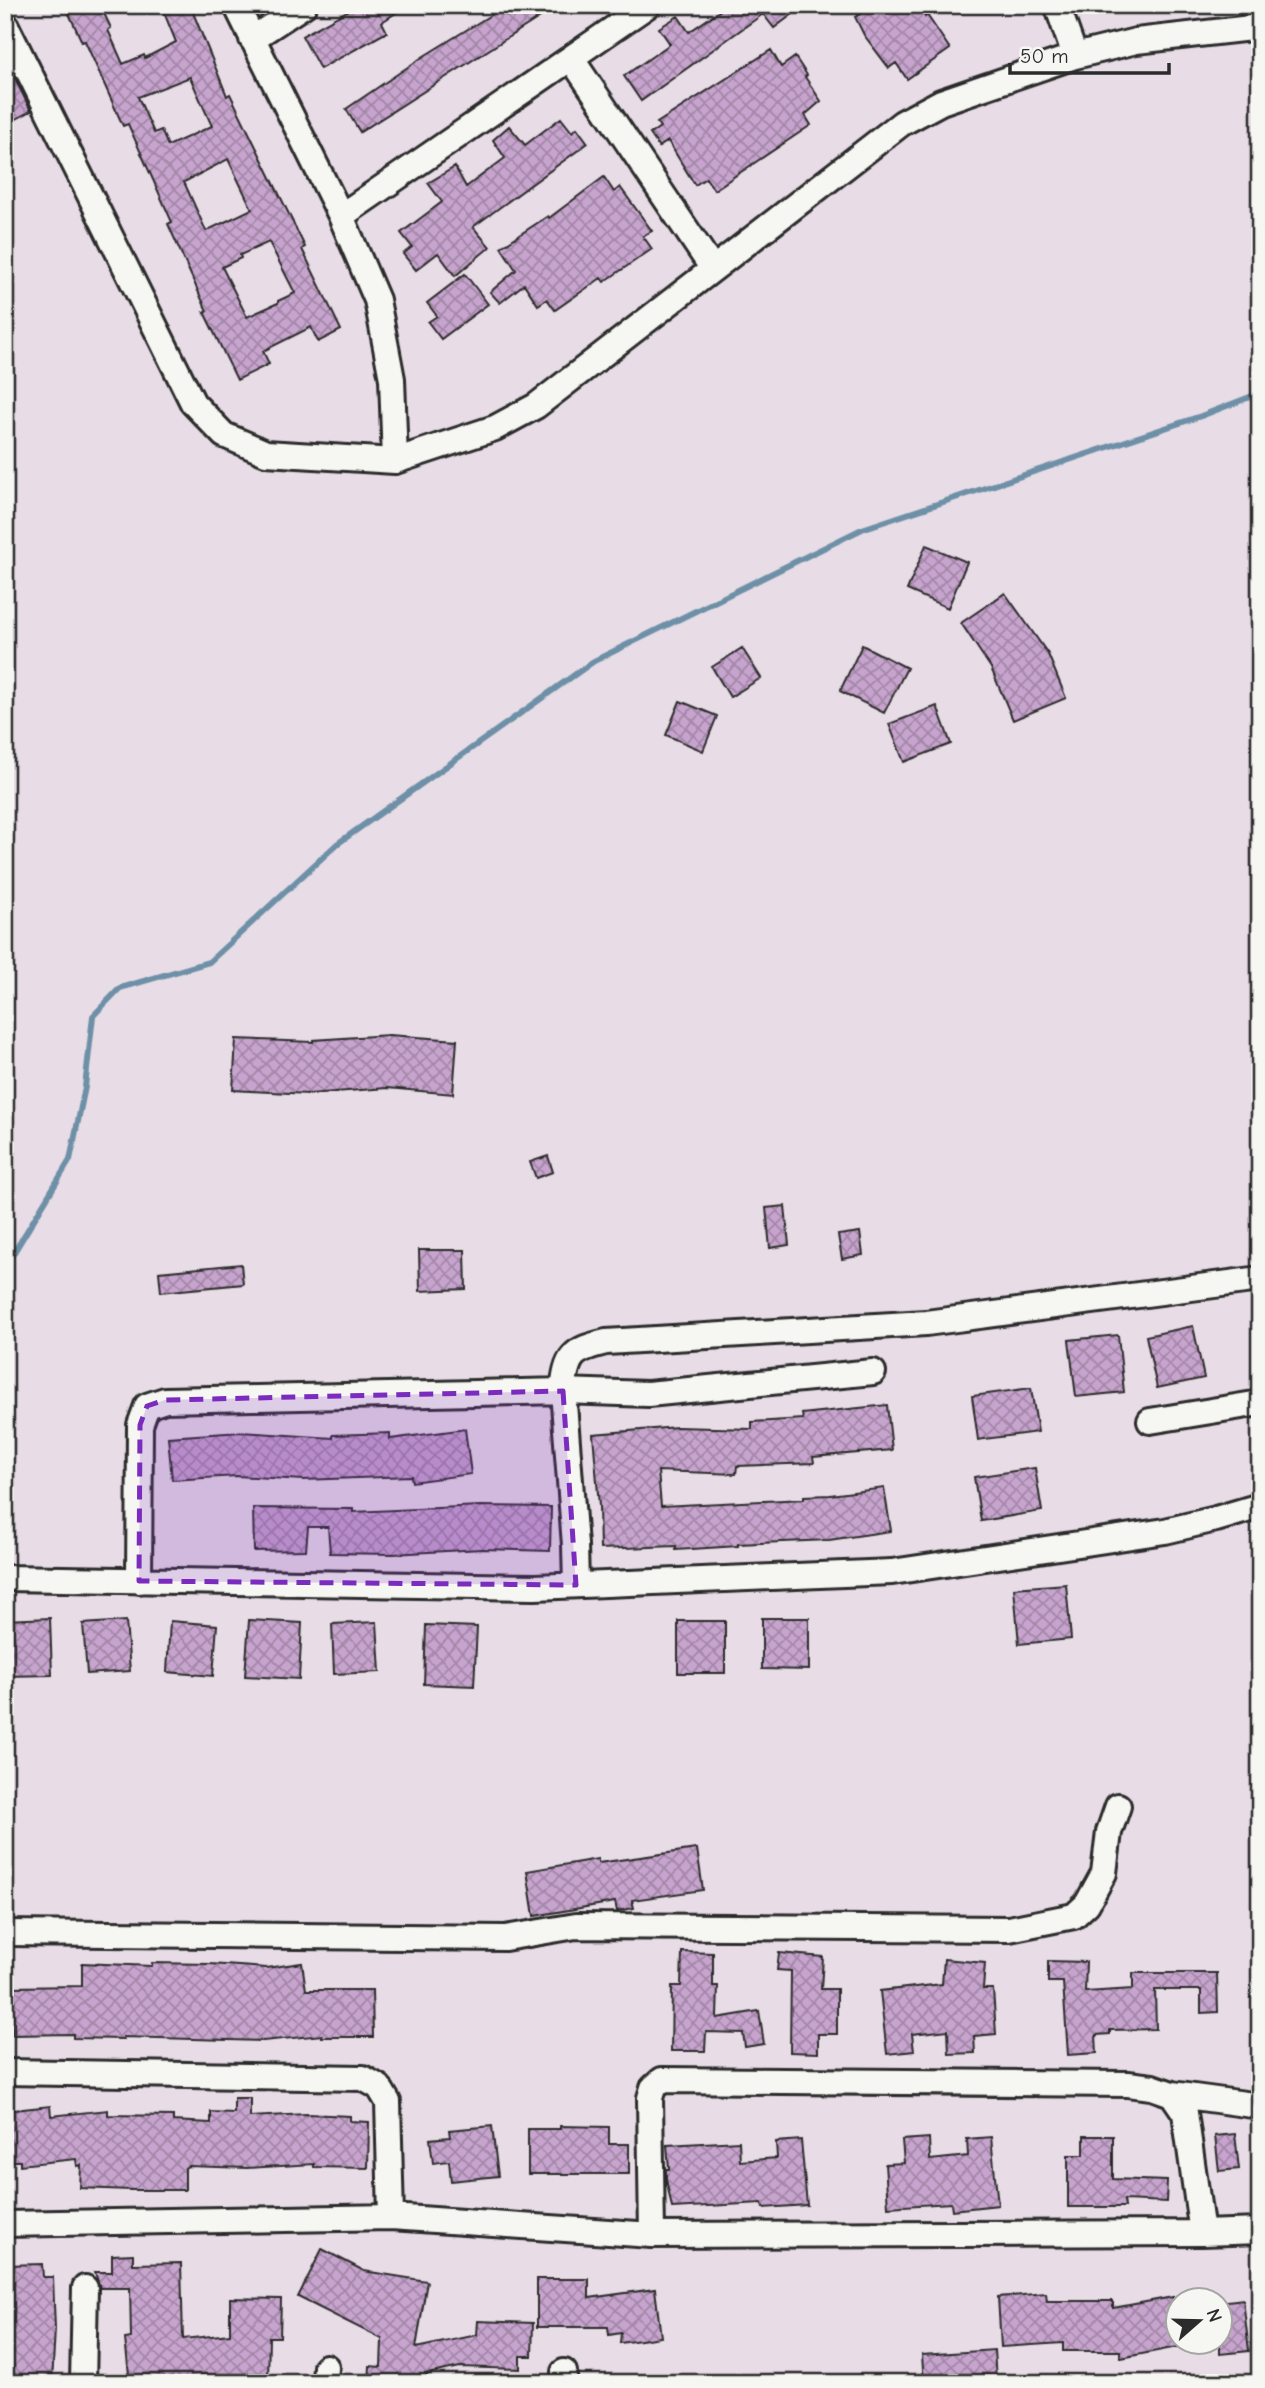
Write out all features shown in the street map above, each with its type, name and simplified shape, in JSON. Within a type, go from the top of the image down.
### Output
[{"type":"street","points":[[236,5],[341,216],[377,300],[392,379],[396,461]]},
{"type":"street","points":[[252,39],[304,5]]},
{"type":"street","points":[[341,216],[648,5]]},
{"type":"street","points":[[1057,5],[1075,56]]},
{"type":"street","points":[[5,24],[193,403],[224,435],[266,453],[396,461],[495,428],[536,406],[902,123],[942,102],[1075,56],[1136,41],[1260,27]]},
{"type":"street","points":[[571,58],[713,269]]},
{"type":"street","points":[[576,1585],[563,1391],[565,1369],[570,1358],[583,1347],[606,1342],[926,1323],[1260,1279]]},
{"type":"street","points":[[139,1581],[140,1425],[147,1406],[165,1400],[563,1391],[648,1394],[873,1372]]},
{"type":"street","points":[[1150,1421],[1260,1403]]},
{"type":"street","points":[[5,1578],[535,1587],[891,1572],[1165,1531],[1216,1520],[1260,1506]]},
{"type":"street","points":[[5,1933],[505,1938],[576,1926],[1009,1929],[1074,1916],[1087,1904],[1104,1872],[1109,1832],[1118,1806]]},
{"type":"street","points":[[5,2072],[363,2078],[379,2087],[388,2102],[391,2217]]},
{"type":"street","points":[[652,2235],[650,2098],[653,2088],[662,2080],[1128,2084],[1152,2087],[1172,2094],[1260,2106]]},
{"type":"street","points":[[1172,2094],[1185,2113],[1202,2233]]},
{"type":"street","points":[[5,2224],[391,2217],[652,2235],[1260,2231]]},
{"type":"street","points":[[83,2383],[85,2288]]},
{"type":"highlighted area","points":[[563,1391],[576,1585],[139,1581],[140,1425],[147,1406],[165,1400]]},
{"type":"building","points":[[65,5],[100,5],[123,64],[144,55],[145,58],[176,42],[161,5],[190,5],[227,96],[230,94],[305,247],[302,249],[341,330],[318,342],[311,327],[263,351],[269,364],[237,380],[204,312],[207,311],[168,224],[172,222],[128,124],[123,126],[85,41],[82,42]],"holes":[[[190,77],[212,126],[168,146],[161,130],[154,133],[138,97]],[[228,159],[252,209],[206,231],[184,182]],[[269,242],[295,293],[247,317],[222,267],[241,258],[240,255]]]},
{"type":"building","points":[[358,5],[408,5],[382,22],[387,32],[320,69],[302,36]]},
{"type":"building","points":[[507,5],[559,5],[360,132],[346,109],[424,56]]},
{"type":"building","points":[[728,5],[805,5],[774,28],[763,14],[641,101],[624,76],[670,44],[659,28],[678,16],[689,32]]},
{"type":"building","points":[[862,5],[919,5],[950,49],[907,79],[896,63],[889,68],[864,35],[855,17],[865,11]]},
{"type":"building","points":[[771,50],[781,67],[795,57],[821,101],[805,115],[811,125],[714,190],[706,178],[695,185],[668,141],[659,147],[650,134],[660,127],[657,123]]},
{"type":"building","points":[[5,58],[31,111],[5,125]]},
{"type":"building","points":[[561,118],[572,132],[577,128],[588,143],[473,227],[490,247],[455,276],[438,253],[416,270],[403,254],[412,247],[401,233],[442,202],[428,183],[455,167],[466,187],[505,158],[493,140],[509,126],[525,145]]},
{"type":"building","points":[[604,177],[614,192],[620,187],[652,231],[643,236],[652,249],[604,282],[601,278],[555,310],[547,299],[538,305],[524,284],[500,303],[490,292],[516,270],[501,247],[548,216],[549,218]]},
{"type":"building","points":[[465,274],[488,304],[441,339],[428,322],[437,316],[427,303]]},
{"type":"building","points":[[926,545],[967,562],[948,608],[907,590]]},
{"type":"building","points":[[1005,593],[1048,654],[1066,698],[1013,720],[991,668],[961,623]]},
{"type":"building","points":[[862,645],[907,668],[884,713],[840,691]]},
{"type":"building","points":[[742,648],[761,678],[730,697],[712,667]]},
{"type":"building","points":[[680,701],[717,716],[703,751],[666,735]]},
{"type":"building","points":[[937,706],[951,744],[904,762],[889,724]]},
{"type":"building","points":[[389,1035],[457,1040],[453,1094],[387,1088],[309,1094],[233,1090],[236,1039],[313,1042]]},
{"type":"building","points":[[548,1156],[553,1172],[536,1178],[530,1162]]},
{"type":"building","points":[[785,1206],[789,1245],[770,1248],[766,1208]]},
{"type":"building","points":[[860,1232],[863,1255],[842,1259],[838,1235]]},
{"type":"building","points":[[419,1250],[465,1250],[466,1289],[420,1291]]},
{"type":"building","points":[[241,1264],[243,1284],[161,1292],[159,1272]]},
{"type":"building","points":[[1193,1326],[1204,1378],[1157,1388],[1146,1336]]},
{"type":"building","points":[[1118,1335],[1124,1392],[1076,1397],[1069,1340]]},
{"type":"building","points":[[1031,1388],[1038,1432],[978,1440],[972,1396]]},
{"type":"building","points":[[887,1405],[892,1450],[813,1457],[814,1463],[737,1466],[736,1474],[658,1471],[661,1506],[804,1499],[804,1496],[884,1488],[891,1531],[829,1540],[676,1550],[676,1546],[600,1549],[593,1434],[677,1427],[752,1429],[752,1422],[803,1419],[802,1414]]},
{"type":"building","points":[[465,1429],[471,1474],[412,1482],[411,1476],[303,1480],[237,1476],[172,1480],[168,1437],[241,1432],[333,1438],[333,1435],[390,1433],[390,1439]]},
{"type":"building","points":[[1035,1468],[1042,1511],[981,1521],[974,1477]]},
{"type":"building","points":[[480,1506],[551,1507],[550,1551],[482,1549],[393,1554],[330,1553],[328,1527],[308,1527],[306,1550],[254,1551],[253,1508],[353,1509],[353,1512]]},
{"type":"building","points":[[1066,1584],[1071,1639],[1019,1644],[1014,1588]]},
{"type":"building","points":[[50,1618],[52,1675],[5,1676],[5,1620]]},
{"type":"building","points":[[762,1618],[809,1618],[809,1670],[762,1669]]},
{"type":"building","points":[[249,1620],[302,1623],[299,1679],[245,1676]]},
{"type":"building","points":[[126,1621],[130,1671],[87,1674],[83,1624]]},
{"type":"building","points":[[170,1621],[217,1625],[213,1676],[167,1672]]},
{"type":"building","points":[[678,1621],[725,1621],[725,1673],[678,1673]]},
{"type":"building","points":[[377,1622],[380,1672],[334,1674],[332,1624]]},
{"type":"building","points":[[426,1625],[477,1627],[474,1686],[424,1684]]},
{"type":"building","points":[[697,1849],[703,1890],[632,1900],[634,1908],[617,1911],[615,1902],[534,1916],[527,1871],[598,1859],[598,1863]]},
{"type":"building","points":[[682,1952],[713,1953],[713,1986],[718,1986],[717,2018],[759,2011],[764,2044],[745,2047],[743,2033],[706,2032],[705,2051],[671,2051],[672,1986],[681,1986]]},
{"type":"building","points":[[779,1953],[823,1957],[821,1989],[837,1989],[837,2034],[818,2034],[818,2053],[790,2052],[791,1971],[777,1970]]},
{"type":"building","points":[[944,1959],[985,1963],[983,1989],[993,1989],[996,2034],[974,2036],[975,2053],[949,2054],[948,2030],[912,2034],[914,2051],[887,2054],[880,1991],[942,1984]]},
{"type":"building","points":[[1048,1961],[1086,1962],[1085,1992],[1133,1989],[1133,1973],[1217,1973],[1218,2012],[1201,2013],[1201,1990],[1155,1990],[1156,2029],[1110,2030],[1110,2034],[1096,2035],[1097,2053],[1068,2055],[1063,1982],[1048,1982]]},
{"type":"building","points":[[82,1963],[152,1966],[152,1963],[210,1964],[266,1968],[302,1963],[306,1990],[372,1990],[373,2037],[322,2035],[263,2041],[73,2038],[73,2034],[12,2035],[11,1987],[82,1986]]},
{"type":"building","points":[[234,2098],[250,2098],[250,2117],[307,2114],[350,2116],[350,2121],[369,2122],[368,2168],[314,2167],[314,2164],[247,2168],[188,2166],[185,2168],[185,2190],[131,2190],[80,2188],[81,2165],[77,2166],[76,2159],[20,2165],[20,2161],[5,2161],[5,2111],[50,2106],[51,2116],[108,2110],[108,2115],[173,2116],[173,2121],[211,2123],[211,2112],[234,2113]]},
{"type":"building","points":[[492,2126],[498,2176],[451,2181],[449,2161],[433,2163],[430,2139],[450,2137],[449,2130]]},
{"type":"building","points":[[560,2126],[609,2127],[609,2144],[629,2144],[629,2174],[528,2174],[528,2129],[560,2129]]},
{"type":"building","points":[[1235,2134],[1239,2169],[1219,2171],[1215,2136]]},
{"type":"building","points":[[1084,2136],[1113,2136],[1113,2179],[1167,2181],[1166,2202],[1124,2200],[1125,2207],[1068,2207],[1068,2155],[1084,2155]]},
{"type":"building","points":[[991,2137],[998,2205],[952,2210],[951,2203],[888,2207],[885,2164],[904,2163],[902,2140],[929,2138],[930,2160],[968,2156],[967,2139]]},
{"type":"building","points":[[801,2140],[807,2205],[763,2208],[762,2203],[672,2208],[666,2179],[666,2169],[669,2169],[667,2145],[739,2141],[740,2161],[777,2158],[776,2142]]},
{"type":"building","points":[[322,2249],[364,2271],[427,2281],[416,2348],[477,2335],[478,2321],[533,2323],[532,2356],[520,2356],[520,2369],[460,2367],[427,2374],[427,2383],[369,2383],[370,2366],[381,2367],[382,2339],[298,2297]]},
{"type":"building","points":[[133,2254],[133,2264],[181,2263],[183,2339],[230,2334],[230,2298],[281,2299],[280,2337],[269,2337],[268,2383],[130,2383],[125,2339],[131,2338],[130,2288],[100,2288],[95,2272],[112,2272],[112,2255]]},
{"type":"building","points":[[42,2264],[43,2277],[53,2277],[55,2329],[52,2383],[5,2383],[5,2265]]},
{"type":"building","points":[[537,2279],[589,2279],[589,2298],[655,2289],[661,2337],[620,2343],[621,2333],[609,2335],[608,2327],[537,2327]]},
{"type":"building","points":[[1046,2293],[1047,2301],[1113,2301],[1113,2308],[1164,2299],[1164,2350],[1121,2358],[1120,2351],[1063,2351],[1063,2343],[1001,2347],[998,2297]]},
{"type":"building","points":[[1243,2299],[1249,2351],[1234,2353],[1234,2300]]},
{"type":"building","points":[[994,2350],[996,2380],[988,2380],[988,2383],[924,2383],[922,2355]]},
{"type":"waterway","points":[[5,1262],[13,1254],[70,1160],[85,1087],[93,1016],[120,988],[209,962],[337,844],[594,661],[862,529],[1201,416],[1260,393]]}]
